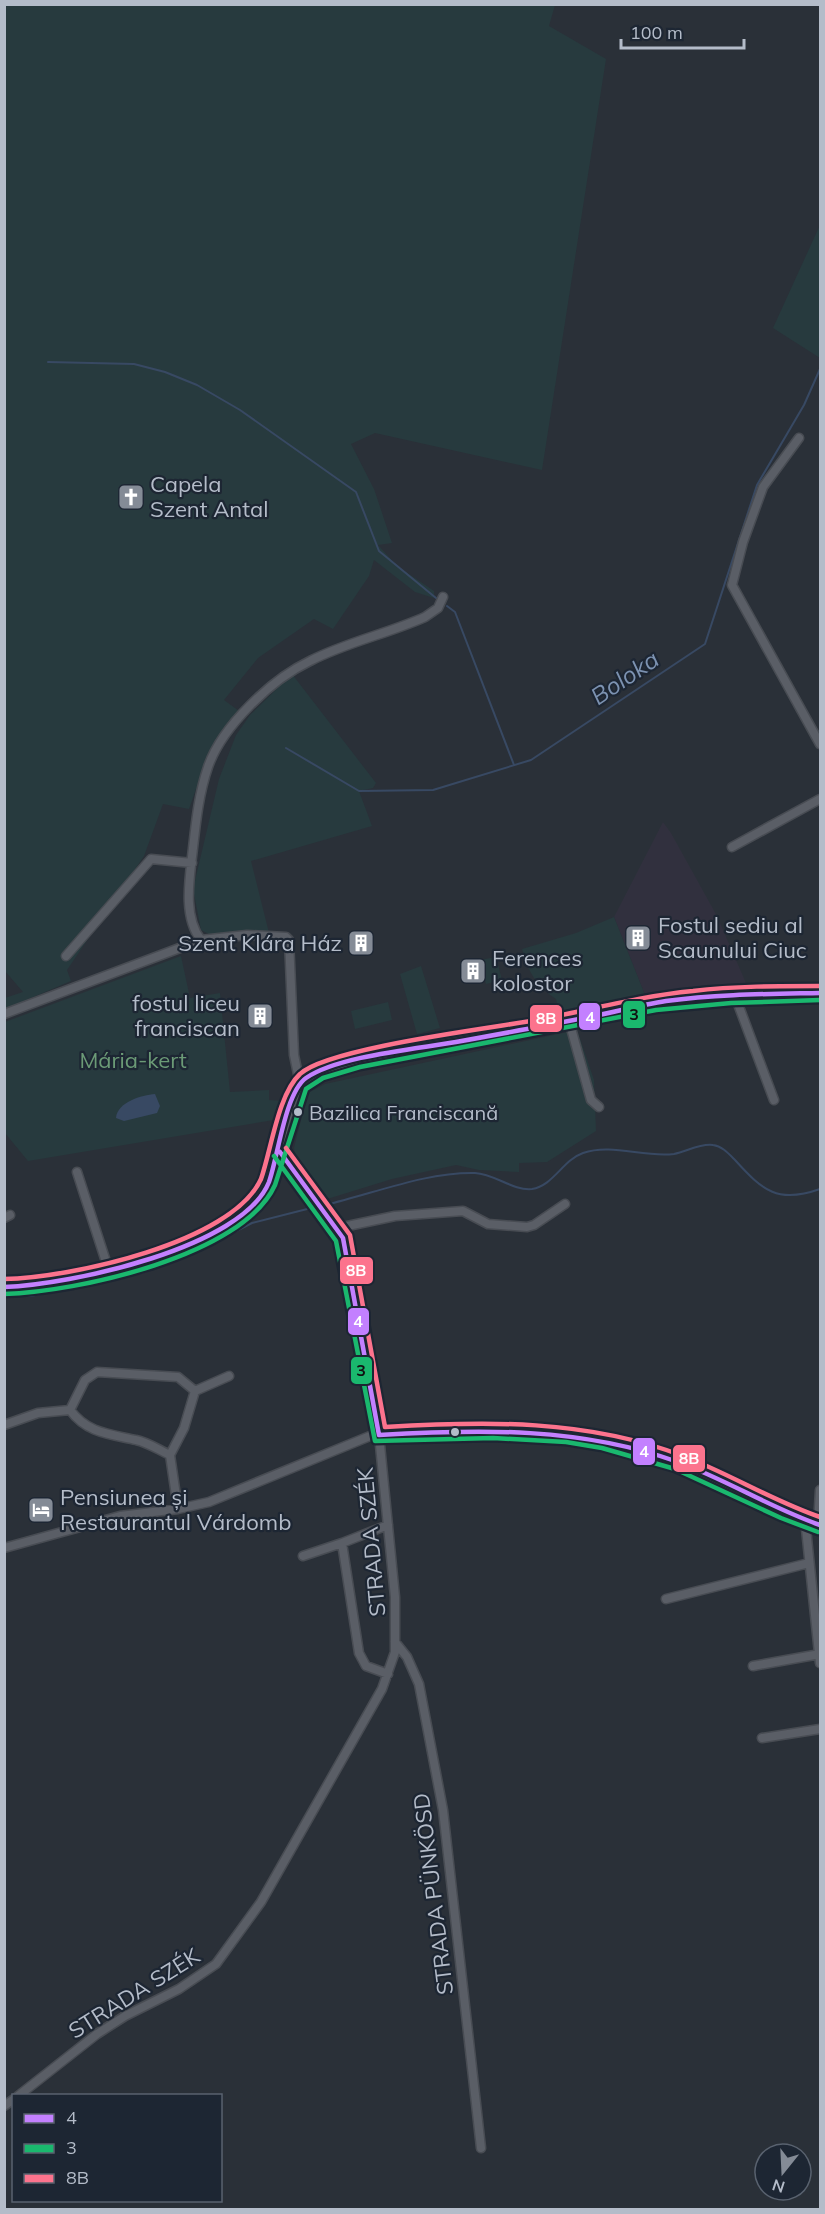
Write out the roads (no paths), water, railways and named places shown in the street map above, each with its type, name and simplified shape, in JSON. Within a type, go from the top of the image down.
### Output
[{"type":"street","points":[[799,438],[763,487],[743,542],[732,585],[820,744]]},
{"type":"street","points":[[201,940],[194,930],[189,890],[198,808],[208,767],[218,747],[255,700],[275,683],[310,661],[425,616],[438,608],[443,597]]},
{"type":"street","points":[[813,730],[820,721]]},
{"type":"street","points":[[732,847],[820,799]]},
{"type":"street","points":[[66,956],[151,859],[192,862]]},
{"type":"street","points":[[4,1014],[201,940],[267,935],[286,937],[289,940],[294,1055],[300,1084]]},
{"type":"street","points":[[4,1287],[42,1285],[109,1271],[176,1248],[242,1214],[262,1195],[280,1152],[291,1101],[305,1078],[358,1062],[674,1000],[820,993]]},
{"type":"street","points":[[735,996],[774,1100]]},
{"type":"street","points":[[569,1021],[591,1100],[600,1107]]},
{"type":"street","name":"STRADA SZÉK","points":[[20,2094],[62,2060],[125,2016],[198,1978],[227,1952],[261,1902],[388,1674],[396,1642],[396,1618],[388,1525],[379,1435],[347,1256],[338,1228],[280,1152]]},
{"type":"street","points":[[77,1172],[109,1271]]},
{"type":"street","points":[[338,1228],[395,1216],[463,1211],[488,1224],[527,1227],[534,1225],[565,1204]]},
{"type":"street","points":[[70,1410],[85,1380],[97,1372],[178,1377],[195,1391]]},
{"type":"street","points":[[178,1509],[170,1455],[184,1428],[195,1391],[229,1376]]},
{"type":"street","points":[[4,1425],[39,1413],[70,1410]]},
{"type":"street","points":[[70,1410],[77,1419],[105,1435],[136,1440],[170,1455]]},
{"type":"street","points":[[4,1548],[120,1516],[209,1503],[244,1490],[323,1454],[379,1435],[480,1428],[517,1429],[614,1443],[681,1463],[819,1524],[820,1490]]},
{"type":"street","points":[[753,1666],[820,1658],[805,1519]]},
{"type":"street","points":[[303,1557],[388,1525]]},
{"type":"street","points":[[342,1543],[359,1653],[366,1666],[388,1674]]},
{"type":"street","points":[[666,1599],[809,1563]]},
{"type":"street","name":"STRADA PÜNKÖSD","points":[[396,1642],[407,1657],[419,1684],[443,1810],[481,2148]]},
{"type":"street","points":[[762,1738],[820,1729]]},
{"type":"water","points":[[155,1094],[160,1106],[157,1113],[124,1121],[116,1118],[117,1112],[125,1104],[137,1098]]},
{"type":"waterway","points":[[48,362],[134,364],[165,372],[197,385],[240,410],[356,492],[379,551],[436,598]]},
{"type":"waterway","name":"Boloka","points":[[286,748],[359,791],[433,790],[531,760],[705,644],[757,485],[804,405],[820,369]]},
{"type":"waterway","points":[[447,606],[455,612],[514,765]]},
{"type":"waterway","points":[[325,1205],[418,1180],[456,1174],[482,1174],[518,1187],[532,1189],[546,1183],[576,1156],[594,1150],[663,1155],[708,1145],[725,1151],[754,1180],[772,1192],[793,1195],[820,1189]]},
{"type":"waterway","points":[[4,1295],[31,1296],[144,1272],[197,1251],[252,1223],[319,1206]]},
{"type":"place","name":"Capela Szent Antal","points":[[131,497]]},
{"type":"place","name":"Fostul sediu al Scaunului Ciuc","points":[[638,938]]},
{"type":"place","name":"Szent Klára Ház","points":[[361,943]]},
{"type":"place","name":"Ferences kolostor","points":[[473,971]]},
{"type":"place","name":"fostul liceu franciscan","points":[[260,1016]]},
{"type":"place","name":"Bazilica Franciscană","points":[[298,1112]]},
{"type":"place","name":"Pensiunea și Restaurantul Várdomb","points":[[41,1510]]},
{"type":"park label","name":"Mária-kert","points":[[133,1060]]}]
